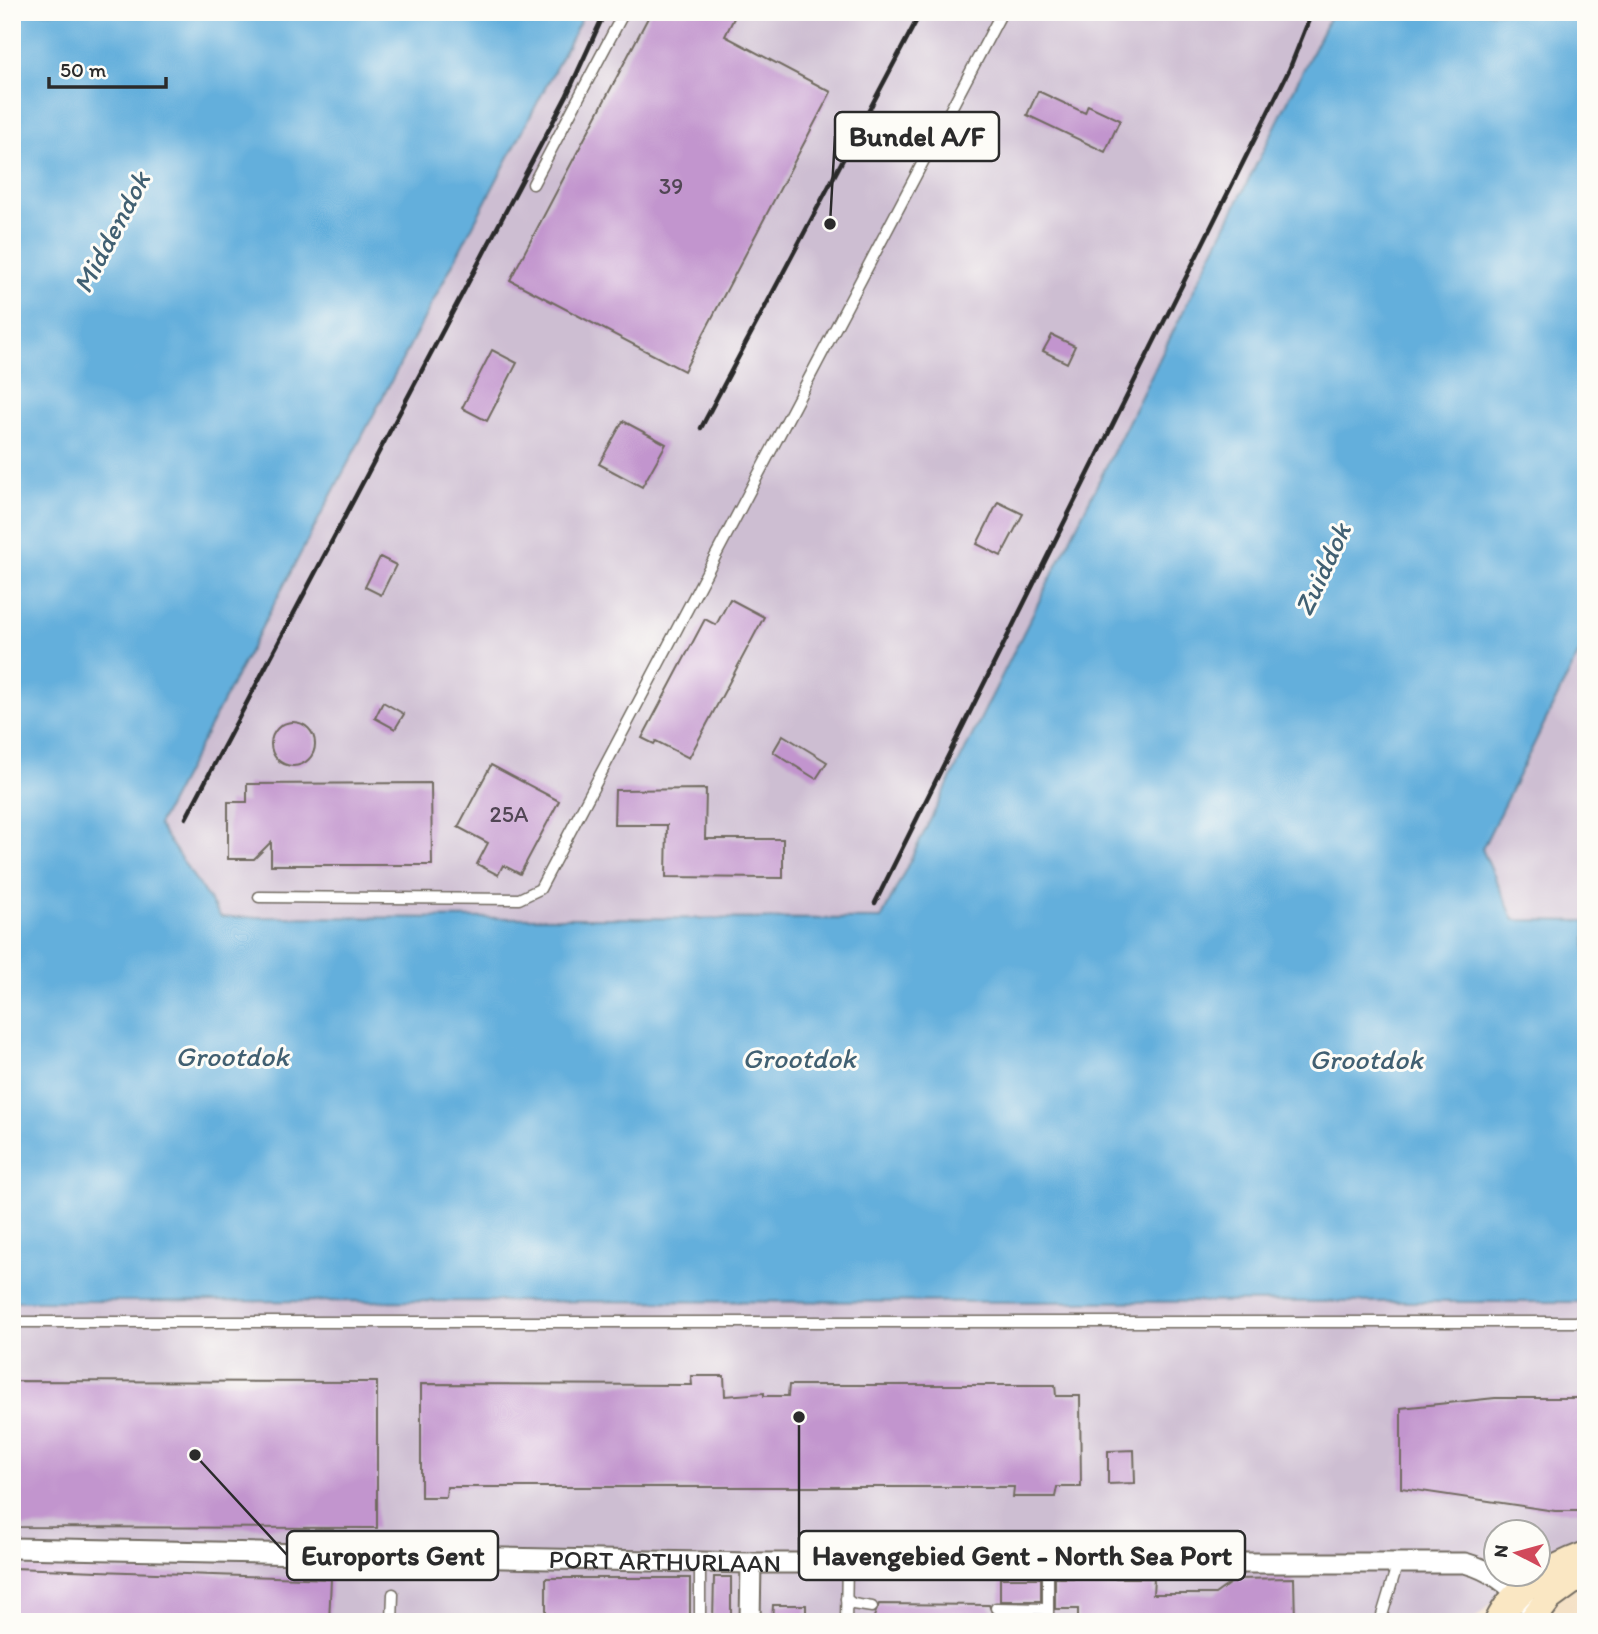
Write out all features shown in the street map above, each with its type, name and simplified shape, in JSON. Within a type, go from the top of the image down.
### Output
[{"type":"main road","points":[[1498,1622],[1518,1593],[1561,1564],[1586,1555]]},
{"type":"main road","name":"PORT ARTHURLAAN","points":[[1533,1619],[1549,1598],[1578,1574],[1586,1572]]},
{"type":"street","name":"PORT ARTHURLAAN","points":[[12,1548],[751,1563],[1465,1563],[1484,1568],[1518,1593],[1533,1619]]},
{"type":"street","points":[[750,1622],[751,1563]]},
{"type":"lane","points":[[533,184],[624,12]]},
{"type":"lane","points":[[259,897],[519,899],[540,888],[1002,12]]},
{"type":"lane","points":[[12,1321],[1586,1322]]},
{"type":"lane","points":[[1048,1561],[1048,1622]]},
{"type":"lane","points":[[1380,1622],[1398,1561]]},
{"type":"lane","points":[[700,1562],[700,1613]]},
{"type":"lane","points":[[845,1622],[847,1562]]},
{"type":"lane","points":[[392,1622],[393,1594]]},
{"type":"lane","points":[[846,1599],[853,1604],[873,1607]]},
{"type":"lane","points":[[996,1608],[1048,1609]]},
{"type":"shaded area","points":[[585,12],[1332,12],[881,919],[221,917],[157,825]]},
{"type":"shaded area","points":[[1586,639],[1586,921],[1514,920],[1481,849]]},
{"type":"shaded area","points":[[12,1301],[1586,1302],[1586,1543],[1552,1555],[1552,1518],[1482,1518],[1482,1588],[1509,1588],[1472,1622],[12,1622]]},
{"type":"water","points":[[12,12],[585,12],[158,825],[221,917],[881,919],[1332,12],[1586,12],[1586,639],[1482,849],[1514,920],[1586,921],[1586,1302],[12,1301]]},
{"type":"building","points":[[651,12],[737,12],[725,36],[831,92],[684,371],[510,280]]},
{"type":"building","points":[[1038,91],[1085,113],[1088,105],[1120,120],[1105,152],[1027,115]]},
{"type":"building","points":[[1052,335],[1075,346],[1067,363],[1043,351]]},
{"type":"building","points":[[492,350],[517,363],[487,421],[462,408]]},
{"type":"building","points":[[623,421],[666,444],[642,487],[599,464]]},
{"type":"building","points":[[998,502],[1023,514],[1001,556],[977,544]]},
{"type":"building","points":[[380,557],[396,565],[381,595],[365,587]]},
{"type":"building","points":[[730,599],[764,617],[689,758],[656,741],[654,744],[642,738],[705,619],[716,625]]},
{"type":"building","points":[[383,702],[404,714],[395,729],[375,718]]},
{"type":"building","points":[[293,722],[302,723],[309,728],[314,735],[314,753],[309,760],[302,765],[293,766],[284,765],[277,760],[272,753],[271,744],[272,735],[277,728],[284,723]]},
{"type":"building","points":[[783,735],[827,762],[816,779],[773,752]]},
{"type":"building","points":[[491,765],[559,801],[520,874],[503,865],[498,875],[477,864],[488,843],[458,827]]},
{"type":"building","points":[[431,783],[432,865],[271,865],[271,842],[254,859],[228,859],[228,802],[247,802],[247,784]]},
{"type":"building","points":[[706,789],[705,839],[783,839],[783,878],[666,877],[667,825],[614,825],[615,790]]},
{"type":"building","points":[[691,1376],[724,1376],[725,1396],[764,1393],[764,1396],[788,1396],[789,1385],[1055,1385],[1056,1396],[1080,1396],[1081,1487],[1057,1487],[1055,1497],[1013,1497],[1014,1487],[447,1487],[446,1497],[421,1497],[421,1384],[692,1385]]},
{"type":"building","points":[[12,1381],[377,1382],[377,1528],[12,1527]]},
{"type":"building","points":[[1495,1398],[1586,1398],[1586,1511],[1555,1511],[1401,1488],[1401,1408]]},
{"type":"building","points":[[1134,1450],[1135,1483],[1108,1484],[1108,1451]]},
{"type":"building","points":[[12,1568],[331,1579],[329,1622],[12,1622]]},
{"type":"building","points":[[714,1577],[731,1577],[731,1622],[713,1622]]},
{"type":"building","points":[[546,1578],[690,1578],[690,1622],[546,1622]]},
{"type":"building","points":[[1000,1578],[1041,1578],[1041,1601],[1000,1601]]},
{"type":"building","points":[[1055,1578],[1154,1578],[1153,1594],[1215,1594],[1236,1579],[1294,1578],[1295,1622],[1078,1622],[1078,1609],[1055,1609]]},
{"type":"building","points":[[879,1604],[989,1605],[993,1615],[1040,1616],[1040,1622],[872,1622]]},
{"type":"building","points":[[773,1605],[806,1605],[806,1622],[772,1622]]},
{"type":"railway","points":[[186,818],[567,95],[605,12]]},
{"type":"railway","points":[[701,428],[921,12]]},
{"type":"railway","points":[[875,903],[1289,70],[1312,12]]},
{"type":"place","name":"Bundel A/F","points":[[830,224]]},
{"type":"place","name":"Havengebied Gent - North Sea Port","points":[[799,1417]]},
{"type":"place","name":"Euroports Gent","points":[[195,1455]]},
{"type":"water label","name":"Middendok","points":[[111,232]]},
{"type":"water label","name":"Zuiddok","points":[[1322,569]]},
{"type":"water label","name":"Grootdok","points":[[232,1056]]},
{"type":"water label","name":"Grootdok","points":[[799,1058]]},
{"type":"water label","name":"Grootdok","points":[[1366,1059]]}]
